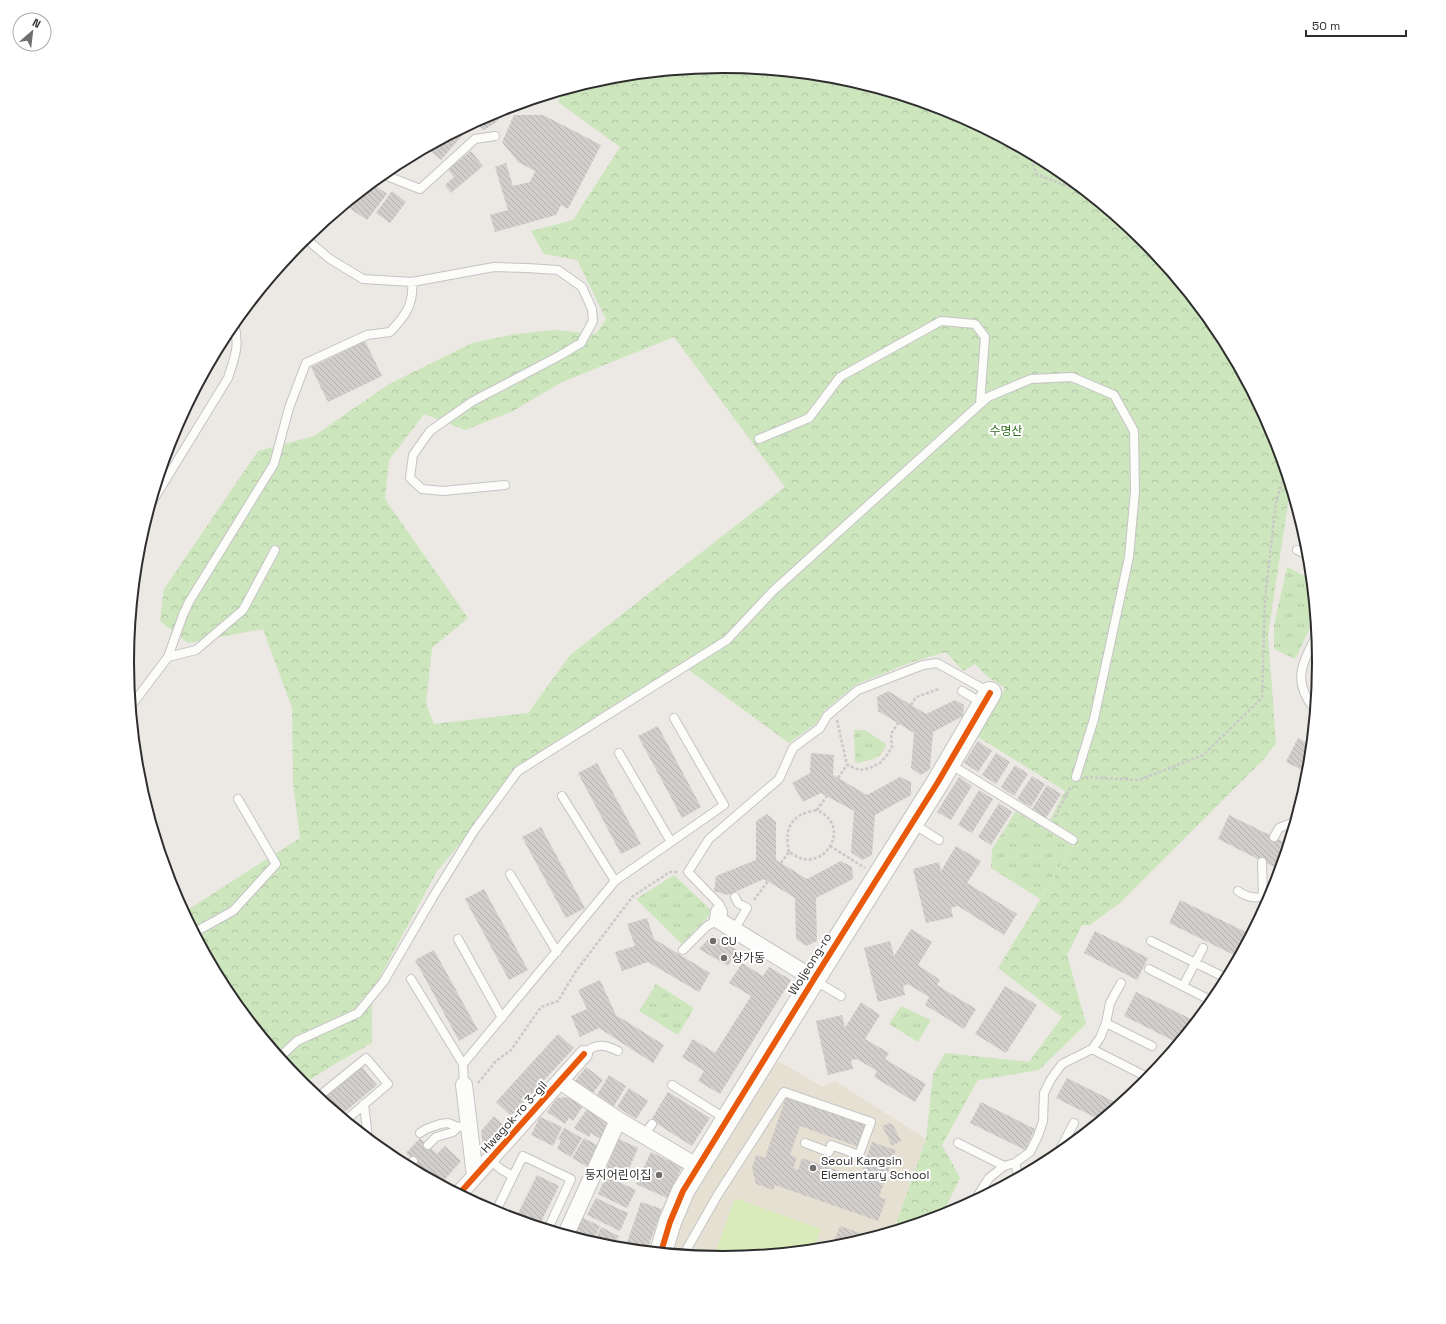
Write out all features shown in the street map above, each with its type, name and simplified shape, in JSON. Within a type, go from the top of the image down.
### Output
[{"type":"street","name":"Woljeong-ro","points":[[662,1248],[670,1222],[683,1191],[949,764],[987,699]]},
{"type":"street","points":[[719,916],[734,930],[814,979]]},
{"type":"street","name":"Hwagok-ro 3-gil","points":[[463,1190],[584,1054]]},
{"type":"street","points":[[560,1081],[618,1120],[648,1130],[698,1167]]},
{"type":"street","name":"Hwagok-ro 3-gil","points":[[465,1091],[464,1126],[476,1176]]},
{"type":"street","points":[[568,1230],[618,1120]]},
{"type":"lane","points":[[389,177],[420,189],[475,139],[494,136]]},
{"type":"lane","points":[[311,243],[330,259],[363,279],[412,282],[494,267],[558,270],[582,286],[592,309],[592,321],[581,343],[474,401],[430,431],[414,455],[410,478],[422,489],[443,491],[505,485]]},
{"type":"lane","points":[[135,701],[168,658],[189,602],[274,464],[289,408],[306,363],[367,335],[390,332],[406,314],[413,293],[412,282]]},
{"type":"lane","points":[[759,439],[809,418],[840,377],[941,321],[975,324],[985,337],[980,404]]},
{"type":"lane","points":[[161,488],[228,378],[235,356],[238,337],[236,331]]},
{"type":"lane","points":[[284,1054],[297,1041],[358,1013],[384,981],[433,897],[474,831],[518,771],[727,640],[773,591],[988,396],[1031,379],[1072,377],[1114,395],[1134,431],[1135,491],[1129,556],[1094,719],[1076,777]]},
{"type":"lane","points":[[168,658],[196,650],[244,610],[275,550]]},
{"type":"lane","points":[[1297,550],[1302,553]]},
{"type":"lane","points":[[1311,704],[1306,697],[1300,676],[1304,662],[1312,646]]},
{"type":"lane","points":[[683,950],[719,916],[720,905],[688,872],[709,840],[779,779],[793,748],[820,728],[827,716],[858,690],[923,665],[937,663],[987,699]]},
{"type":"lane","points":[[962,691],[987,699]]},
{"type":"lane","points":[[463,1064],[615,881],[724,805],[674,718]]},
{"type":"lane","points":[[619,753],[671,842]]},
{"type":"lane","points":[[949,764],[1073,840]]},
{"type":"lane","points":[[562,796],[615,881]]},
{"type":"lane","points":[[199,930],[233,911],[276,864],[238,799]]},
{"type":"lane","points":[[912,823],[939,840]]},
{"type":"lane","points":[[1274,837],[1279,828],[1289,824]]},
{"type":"lane","points":[[1262,862],[1266,889]]},
{"type":"lane","points":[[510,874],[557,952]]},
{"type":"lane","points":[[1238,891],[1245,896],[1253,898],[1262,897]]},
{"type":"lane","points":[[734,897],[738,903],[747,908],[734,930]]},
{"type":"lane","points":[[458,939],[502,1018]]},
{"type":"lane","points":[[1151,941],[1221,976]]},
{"type":"lane","points":[[1183,986],[1203,948]]},
{"type":"lane","points":[[1149,969],[1206,998]]},
{"type":"lane","points":[[411,979],[463,1064],[465,1091]]},
{"type":"lane","points":[[814,979],[841,996]]},
{"type":"lane","points":[[980,1192],[989,1178],[1004,1166],[1015,1163],[1030,1152],[1043,1121],[1044,1093],[1051,1079],[1062,1064],[1092,1049],[1100,1038],[1106,1023],[1110,1003],[1121,983]]},
{"type":"lane","points":[[1106,1023],[1152,1046]]},
{"type":"lane","points":[[584,1054],[590,1048],[598,1045],[609,1046],[618,1051]]},
{"type":"lane","points":[[1092,1049],[1143,1074]]},
{"type":"lane","points":[[323,1093],[366,1058],[388,1084],[349,1117]]},
{"type":"lane","points":[[672,1085],[727,1119]]},
{"type":"lane","points":[[686,1250],[717,1196],[784,1092],[871,1122],[859,1155],[831,1145],[829,1152],[805,1143]]},
{"type":"lane","points":[[364,1104],[367,1131]]},
{"type":"lane","points":[[420,1133],[440,1124],[448,1123],[464,1126]]},
{"type":"lane","points":[[1064,1142],[1074,1123]]},
{"type":"lane","points":[[428,1145],[436,1138],[464,1126]]},
{"type":"lane","points":[[958,1143],[1004,1166]]},
{"type":"lane","points":[[498,1206],[523,1156],[571,1179],[550,1225]]},
{"type":"lane","points":[[490,1160],[502,1170],[513,1176]]},
{"type":"lane","points":[[1015,1163],[1017,1172]]},
{"type":"path","points":[[1032,161],[1036,174],[1072,188]]},
{"type":"path","points":[[1050,826],[1076,777],[1139,780],[1203,755],[1262,698],[1265,598],[1276,502],[1283,479]]},
{"type":"path","points":[[911,705],[916,697],[939,689]]},
{"type":"path","points":[[834,710],[847,765],[838,778]]},
{"type":"path","points":[[847,765],[860,770],[870,768],[880,763],[892,747],[891,734],[898,723]]},
{"type":"path","points":[[818,810],[826,796]]},
{"type":"path","points":[[818,810],[826,814],[833,823],[835,839],[830,846],[826,853],[815,859],[801,859],[789,852],[786,840],[791,823],[800,815],[818,810]]},
{"type":"path","points":[[830,846],[878,877]]},
{"type":"path","points":[[781,863],[789,852]]},
{"type":"path","points":[[465,1091],[496,1061],[511,1050],[541,1007],[558,1001],[576,971],[633,896],[670,872],[688,872]]},
{"type":"path","points":[[747,908],[768,881]]},
{"type":"shaded area","name":"Seoul Kangsin Elementary School","points":[[778,1061],[823,1087],[835,1081],[926,1139],[896,1225],[875,1231],[838,1240],[762,1250],[723,1251],[673,1249],[691,1198]]},
{"type":"green space","name":"수명산","points":[[684,74],[762,74],[838,84],[875,93],[912,104],[984,134],[1018,152],[1082,195],[1111,219],[1166,274],[1190,303],[1213,335],[1233,368],[1251,401],[1281,473],[1289,499],[1268,635],[1276,743],[1265,758],[1120,903],[1090,925],[1082,925],[1067,955],[1086,1024],[1039,1070],[978,1080],[942,1145],[960,1178],[946,1207],[912,1220],[896,1225],[926,1139],[933,1074],[945,1053],[1029,1062],[1062,1017],[998,968],[1078,838],[1050,820],[1065,791],[978,737],[1005,688],[989,678],[975,664],[963,671],[946,652],[912,662],[857,684],[824,711],[817,723],[789,743],[682,665],[523,769],[437,871],[372,992],[372,1043],[309,1080],[280,1050],[256,1021],[233,989],[213,956],[189,909],[300,838],[293,784],[292,708],[263,629],[188,643],[160,621],[164,589],[258,451],[314,436],[389,384],[472,343],[515,334],[554,330],[596,334],[606,319],[577,260],[544,254],[531,231],[573,220],[620,147],[558,102],[561,96],[571,93],[608,84],[646,78]],"holes":[[[674,337],[785,487],[570,655],[528,713],[434,724],[426,704],[432,648],[468,618],[385,499],[389,460],[424,414],[465,430],[513,411],[562,382]]]},
{"type":"green space","points":[[1287,567],[1306,576],[1311,623],[1311,626],[1295,659],[1274,649],[1274,625]]},
{"type":"green space","points":[[854,730],[865,730],[886,744],[882,753],[870,760],[855,763]]},
{"type":"green space","points":[[1016,811],[1073,846],[1040,899],[991,868],[992,849]]},
{"type":"green space","points":[[674,875],[713,912],[682,944],[636,899]]},
{"type":"green space","points":[[656,984],[694,1008],[678,1035],[639,1011]]},
{"type":"green space","points":[[901,1006],[931,1020],[918,1042],[889,1024]]},
{"type":"green space","points":[[735,1198],[821,1229],[816,1243],[762,1250],[716,1251]]},
{"type":"building","points":[[514,115],[543,115],[601,145],[568,209],[561,205],[556,215],[495,232],[490,215],[508,210],[495,167],[506,163],[513,186],[530,182],[535,171],[518,162],[502,142]]},
{"type":"building","points":[[501,117],[495,123],[484,130],[480,126]]},
{"type":"building","points":[[464,133],[441,160],[431,151]]},
{"type":"building","points":[[471,151],[483,166],[451,193],[445,185],[454,177],[448,169]]},
{"type":"building","points":[[376,186],[387,194],[367,220],[349,208]]},
{"type":"building","points":[[392,191],[406,202],[390,223],[376,213]]},
{"type":"building","points":[[365,341],[382,376],[328,402],[311,367]]},
{"type":"building","points":[[888,691],[926,714],[955,700],[964,705],[963,716],[933,732],[930,769],[921,775],[911,768],[914,733],[878,711],[877,697]]},
{"type":"building","points":[[658,726],[701,807],[682,818],[638,736]]},
{"type":"building","points":[[1298,738],[1306,743],[1302,770],[1286,762]]},
{"type":"building","points":[[978,741],[992,751],[978,772],[964,763]]},
{"type":"building","points":[[811,753],[834,755],[833,775],[867,795],[900,777],[911,782],[911,795],[875,815],[872,855],[862,860],[851,852],[854,811],[821,793],[803,802],[792,783],[810,773]]},
{"type":"building","points":[[996,753],[1010,762],[996,784],[982,775]]},
{"type":"building","points":[[597,763],[641,844],[621,854],[578,773]]},
{"type":"building","points":[[1015,765],[1028,774],[1014,796],[1001,787]]},
{"type":"building","points":[[1032,776],[1045,784],[1031,807],[1017,799]]},
{"type":"building","points":[[959,777],[972,786],[951,820],[937,812]]},
{"type":"building","points":[[1047,785],[1061,794],[1046,818],[1032,809]]},
{"type":"building","points":[[979,790],[993,799],[972,833],[958,825]]},
{"type":"building","points":[[999,803],[1012,812],[991,845],[978,837]]},
{"type":"building","points":[[767,814],[776,822],[776,860],[807,879],[841,861],[852,867],[853,879],[816,898],[817,941],[806,946],[796,939],[795,898],[764,879],[728,895],[714,891],[716,876],[756,860],[756,821]]},
{"type":"building","points":[[1229,815],[1284,842],[1275,867],[1218,839]]},
{"type":"building","points":[[541,827],[585,908],[566,918],[522,837]]},
{"type":"building","points":[[956,846],[981,861],[967,883],[1017,914],[1004,935],[958,906],[951,908],[953,917],[926,923],[913,869],[939,862],[941,871]]},
{"type":"building","points":[[484,889],[528,970],[509,980],[465,899]]},
{"type":"building","points":[[1180,900],[1246,932],[1234,955],[1169,923]]},
{"type":"building","points":[[647,918],[654,939],[710,973],[699,992],[648,962],[622,971],[615,952],[635,946],[627,924]]},
{"type":"building","points":[[911,929],[932,942],[918,965],[940,980],[937,985],[976,1009],[964,1029],[925,1005],[929,997],[908,984],[903,986],[905,995],[878,1002],[864,948],[890,941],[894,956]]},
{"type":"building","points":[[1095,931],[1148,958],[1137,980],[1084,953]]},
{"type":"building","name":"상가동","points":[[712,935],[737,950],[728,966],[699,949]]},
{"type":"building","points":[[434,950],[478,1030],[459,1041],[415,960]]},
{"type":"building","points":[[742,963],[763,976],[769,967],[791,980],[720,1094],[698,1081],[704,1071],[682,1057],[693,1039],[715,1053],[751,996],[729,983]]},
{"type":"building","points":[[600,980],[616,1015],[664,1045],[653,1063],[599,1028],[580,1037],[571,1016],[587,1009],[578,990]]},
{"type":"building","points":[[1005,986],[1037,1005],[1006,1053],[975,1034]]},
{"type":"building","points":[[1136,992],[1191,1019],[1174,1041],[1124,1016]]},
{"type":"building","points":[[861,1002],[880,1015],[865,1039],[889,1053],[885,1059],[926,1084],[915,1102],[874,1077],[877,1071],[857,1059],[851,1060],[853,1069],[828,1075],[816,1021],[842,1015],[845,1028]]},
{"type":"building","points":[[558,1034],[574,1048],[511,1116],[496,1102]]},
{"type":"building","points":[[362,1067],[377,1085],[344,1112],[326,1097]]},
{"type":"building","points":[[586,1067],[603,1080],[592,1094],[575,1081]]},
{"type":"building","points":[[609,1075],[626,1086],[614,1106],[597,1095]]},
{"type":"building","points":[[1067,1078],[1114,1102],[1096,1118],[1056,1098]]},
{"type":"building","points":[[629,1088],[648,1101],[636,1119],[617,1107]]},
{"type":"building","points":[[668,1092],[710,1118],[692,1146],[651,1120]]},
{"type":"building","points":[[569,1097],[583,1106],[573,1121],[569,1118],[565,1124],[547,1112],[557,1098]]},
{"type":"building","points":[[786,1097],[866,1125],[859,1147],[800,1126],[790,1155],[797,1158],[793,1168],[798,1170],[802,1158],[848,1174],[849,1170],[861,1174],[872,1142],[896,1150],[879,1197],[886,1199],[878,1221],[775,1185],[773,1190],[756,1184],[752,1168],[756,1155],[765,1158]]},
{"type":"building","points":[[981,1102],[1035,1129],[1025,1150],[970,1123]]},
{"type":"building","points":[[587,1109],[610,1123],[600,1139],[591,1133],[589,1137],[574,1128]]},
{"type":"building","points":[[494,1116],[507,1128],[484,1155],[481,1131]]},
{"type":"building","points":[[540,1117],[562,1127],[553,1146],[531,1135]]},
{"type":"building","points":[[889,1123],[893,1125],[901,1141],[892,1146],[882,1126]]},
{"type":"building","points":[[564,1128],[582,1138],[571,1157],[557,1149],[561,1141],[558,1139]]},
{"type":"building","points":[[420,1138],[437,1154],[445,1146],[461,1161],[444,1180],[423,1169],[406,1153]]},
{"type":"building","points":[[584,1138],[602,1148],[591,1169],[572,1158]]},
{"type":"building","points":[[619,1139],[638,1148],[625,1178],[606,1169]]},
{"type":"building","name":"둥지어린이집","points":[[651,1152],[682,1167],[667,1198],[636,1184]]},
{"type":"building","points":[[537,1175],[559,1186],[541,1222],[518,1214]]},
{"type":"building","points":[[606,1176],[636,1190],[627,1208],[598,1194]]},
{"type":"building","points":[[596,1198],[628,1213],[620,1231],[587,1215]]},
{"type":"building","points":[[641,1202],[662,1209],[648,1246],[627,1243]]},
{"type":"building","points":[[583,1218],[600,1226],[595,1237],[576,1232]]},
{"type":"building","points":[[840,1226],[863,1234],[838,1240],[834,1241]]},
{"type":"building","points":[[601,1227],[619,1236],[616,1241],[597,1237]]},
{"type":"cycle path","points":[[662,1248],[670,1222],[683,1191],[938,782],[990,693]]},
{"type":"cycle path","points":[[462,1190],[584,1054]]},
{"type":"place","name":"CU","points":[[713,941]]},
{"type":"place","name":"상가동","points":[[724,958]]},
{"type":"place","name":"Seoul Kangsin Elementary School","points":[[813,1168]]},
{"type":"place","name":"둥지어린이집","points":[[659,1175]]}]
